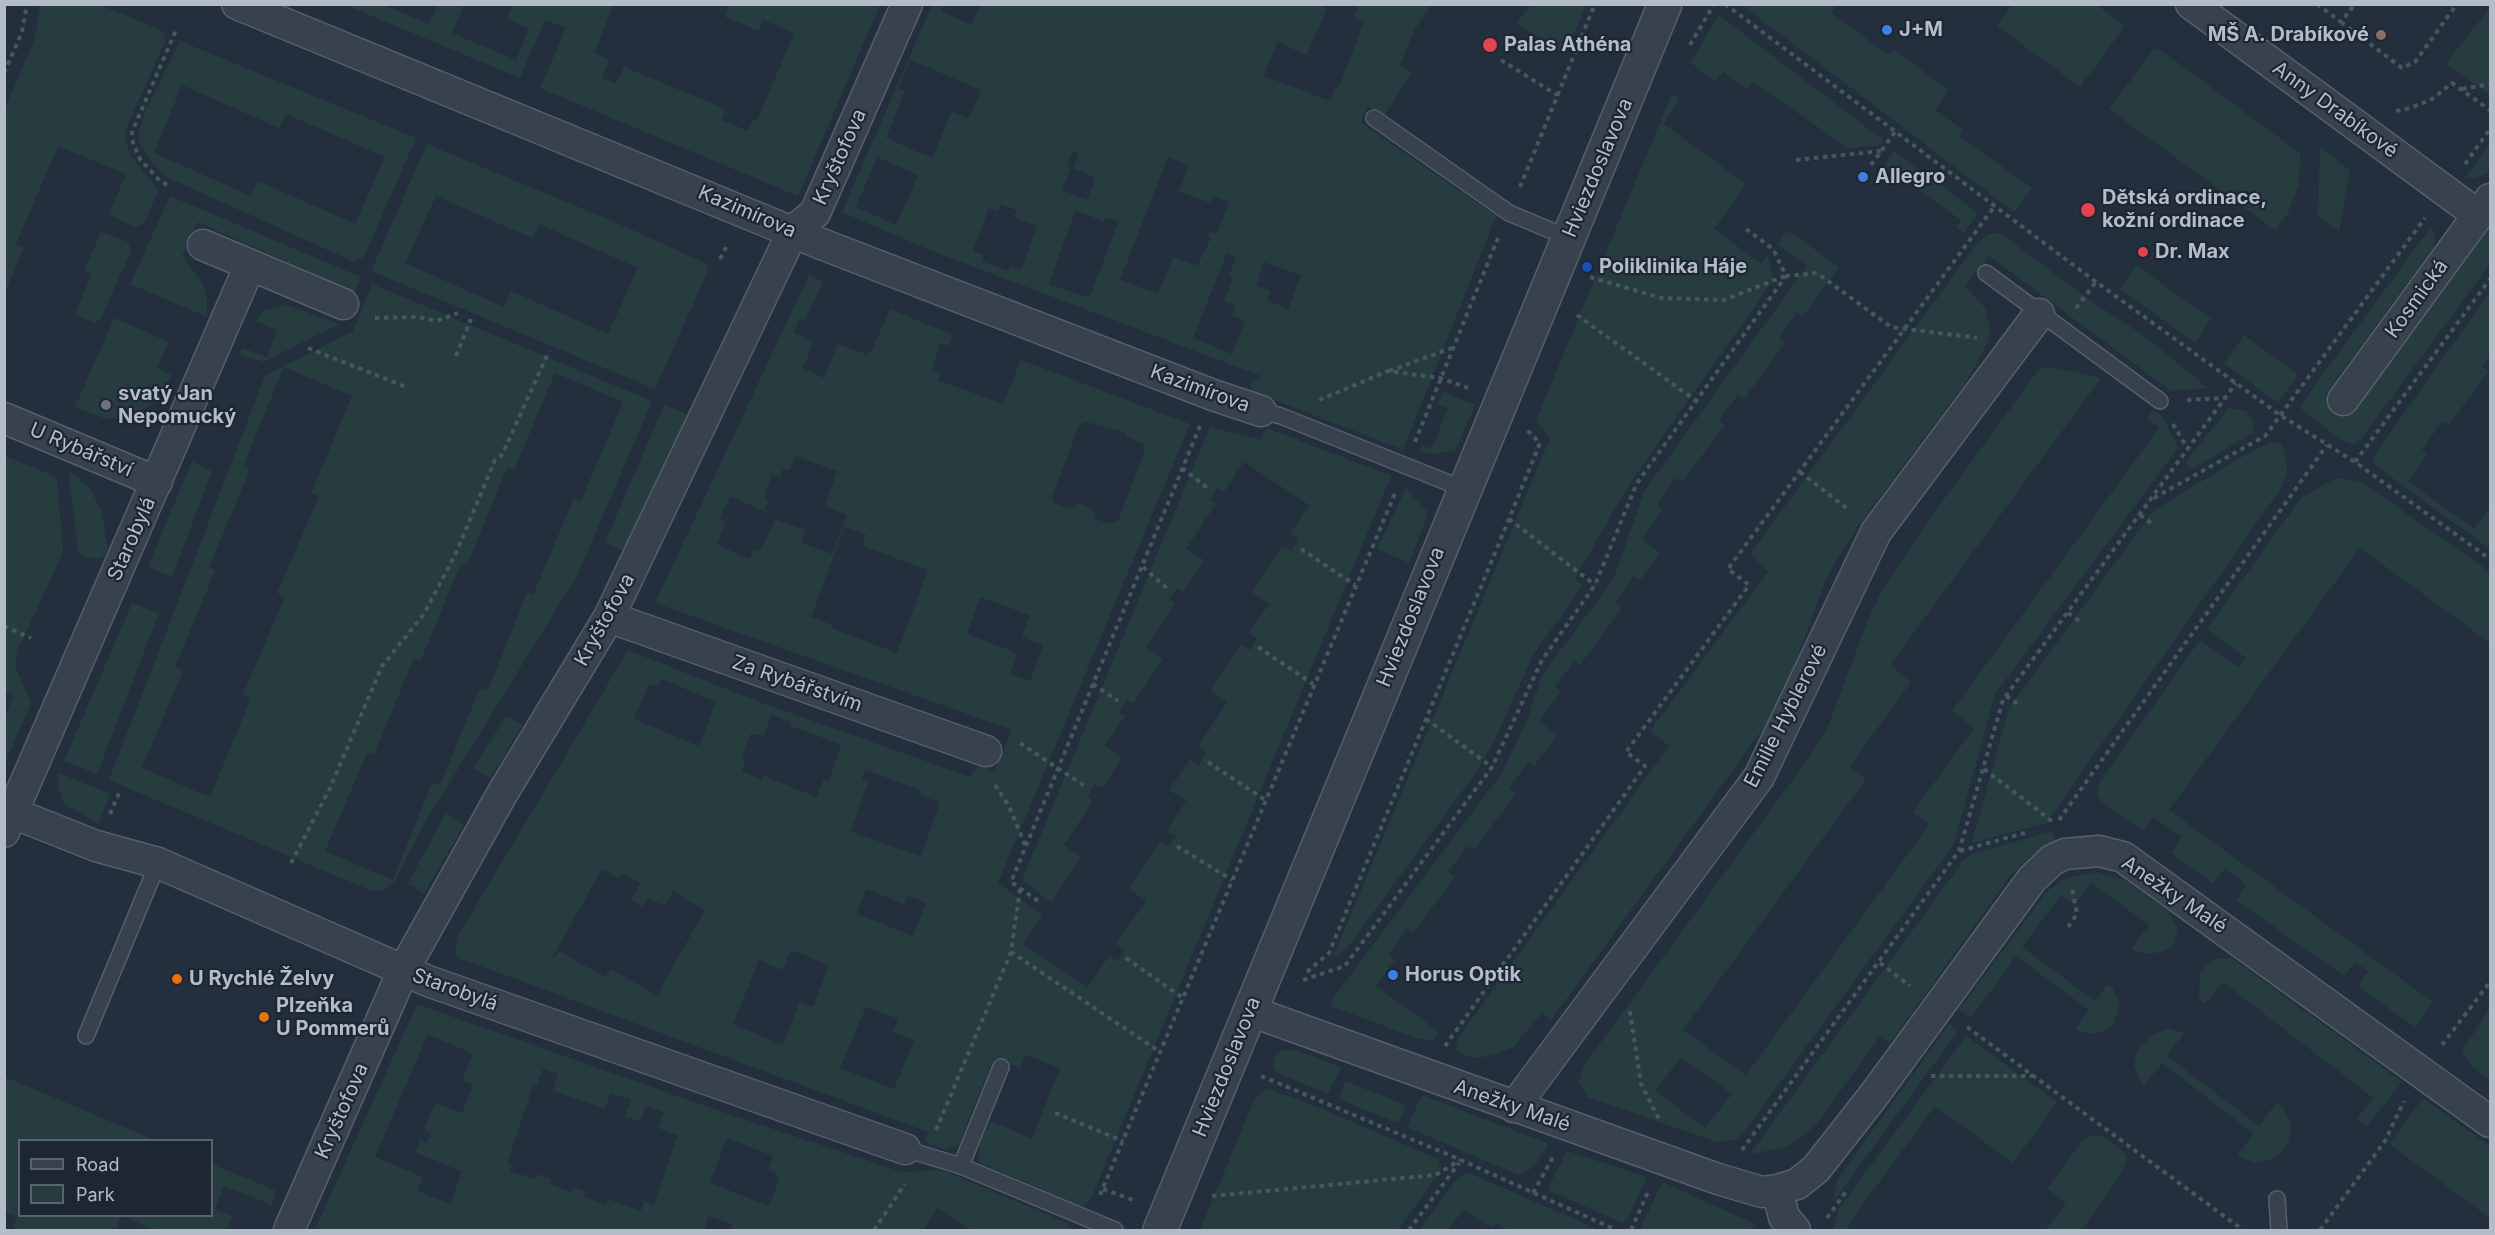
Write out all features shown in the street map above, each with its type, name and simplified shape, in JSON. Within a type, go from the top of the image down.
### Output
[{"type":"street","name":"Kazimírova","points":[[237,4],[793,231],[1213,395],[1271,413]]},
{"type":"street","name":"Kryštofova","points":[[289,1230],[403,971],[497,804],[609,617],[793,231],[815,213],[907,4]]},
{"type":"street","name":"Hviezdoslavova","points":[[1160,1230],[1665,4]]},
{"type":"street","name":"Anny Drabíkové","points":[[2191,4],[2445,191],[2484,207]]},
{"type":"street","name":"Kosmická","points":[[2343,400],[2484,207]]},
{"type":"street","points":[[203,245],[343,304]]},
{"type":"street","name":"Starobylá","points":[[250,265],[9,823],[159,863],[403,971],[916,1151]]},
{"type":"street","name":"Emilie Hyblerové","points":[[1514,1107],[1759,777],[1876,532],[2039,314]]},
{"type":"street","name":"U Rybářství","points":[[4,418],[157,482]]},
{"type":"street","name":"Za Rybářstvím","points":[[609,617],[986,751]]},
{"type":"street","name":"Anežky Malé","points":[[1250,1011],[1745,1188],[1762,1192],[1777,1190],[1797,1184],[1816,1169],[1874,1095],[2032,879],[2052,860],[2065,854],[2099,851],[2122,857],[2490,1122]]},
{"type":"street","points":[[1777,1190],[1784,1216],[1795,1230]]},
{"type":"lane","points":[[1374,118],[1509,213],[1569,238]]},
{"type":"lane","points":[[1986,273],[2160,401]]},
{"type":"lane","points":[[1271,413],[1464,489]]},
{"type":"lane","points":[[86,1036],[159,863]]},
{"type":"lane","points":[[960,1166],[1001,1067]]},
{"type":"lane","points":[[916,1151],[960,1166],[1115,1230]]},
{"type":"lane","points":[[2277,1199],[2279,1230]]},
{"type":"path","points":[[4,73],[22,32],[27,4]]},
{"type":"path","points":[[1103,1189],[1406,467],[1452,348],[1595,4]]},
{"type":"path","points":[[1725,4],[1994,207],[2280,415],[2355,462],[2490,559]]},
{"type":"path","points":[[2317,4],[2402,68],[2415,62],[2457,4]]},
{"type":"path","points":[[2341,22],[2355,4]]},
{"type":"path","points":[[167,185],[140,159],[133,143],[132,132],[176,30]]},
{"type":"path","points":[[1501,60],[1557,95]]},
{"type":"path","points":[[2394,111],[2411,108],[2432,99],[2452,83],[2490,110]]},
{"type":"path","points":[[2461,89],[2490,84]]},
{"type":"path","points":[[2150,500],[2265,436],[2490,129]]},
{"type":"path","points":[[1871,165],[1895,132]]},
{"type":"path","points":[[1796,160],[1881,151]]},
{"type":"path","points":[[1439,1054],[1645,766],[1626,752],[1749,585],[1728,569],[1994,207]]},
{"type":"path","points":[[1746,229],[1773,249],[1786,276]]},
{"type":"path","points":[[1589,276],[1661,298],[1724,300],[1786,276],[1817,273],[1891,327],[1979,338]]},
{"type":"path","points":[[1280,1023],[1296,982],[1345,966],[1492,767],[1542,660],[1596,585],[1637,483],[1786,276]]},
{"type":"path","points":[[2355,462],[2490,279]]},
{"type":"path","points":[[1569,322],[1573,312],[1695,400]]},
{"type":"path","points":[[374,318],[418,317],[437,321],[458,314]]},
{"type":"path","points":[[456,356],[471,319]]},
{"type":"path","points":[[308,348],[406,387]]},
{"type":"path","points":[[1271,413],[1452,348]]},
{"type":"path","points":[[291,863],[330,788],[382,666],[424,614],[456,553],[495,460],[502,455],[549,351]]},
{"type":"path","points":[[1388,371],[1440,378],[1478,392]]},
{"type":"path","points":[[1736,1157],[1880,963],[1959,851],[2007,696],[2236,383]]},
{"type":"path","points":[[1038,901],[1011,882],[1213,395]]},
{"type":"path","points":[[2209,399],[2225,398]]},
{"type":"path","points":[[1332,944],[1540,443],[1524,426]]},
{"type":"path","points":[[2045,828],[2056,825],[2327,445]]},
{"type":"path","points":[[1182,468],[1210,490]]},
{"type":"path","points":[[1800,472],[1876,532]]},
{"type":"path","points":[[2140,515],[2154,525]]},
{"type":"path","points":[[1509,519],[1596,585]]},
{"type":"path","points":[[1301,549],[1355,585]]},
{"type":"path","points":[[1143,567],[1168,590]]},
{"type":"path","points":[[2067,613],[2082,623]]},
{"type":"path","points":[[4,626],[31,638]]},
{"type":"path","points":[[1258,648],[1313,684]]},
{"type":"path","points":[[1094,684],[1118,701]]},
{"type":"path","points":[[2007,696],[2021,706]]},
{"type":"path","points":[[1426,719],[1492,767]]},
{"type":"path","points":[[1019,742],[1058,766],[1086,787]]},
{"type":"path","points":[[1208,762],[1265,800]]},
{"type":"path","points":[[1984,769],[2056,825]]},
{"type":"path","points":[[989,781],[996,786],[1009,806],[1025,845]]},
{"type":"path","points":[[1959,851],[2034,831]]},
{"type":"path","points":[[1177,846],[1232,880]]},
{"type":"path","points":[[874,1230],[916,1151],[1011,952],[1020,889]]},
{"type":"path","points":[[1011,952],[1160,1052]]},
{"type":"path","points":[[1126,958],[1183,998]]},
{"type":"path","points":[[1880,963],[2243,1230]]},
{"type":"path","points":[[1629,1005],[1641,1084],[1662,1124]]},
{"type":"path","points":[[1253,1084],[1257,1074],[1461,1160],[1616,1230]]},
{"type":"path","points":[[1932,1076],[2033,1076]]},
{"type":"path","points":[[1055,1113],[1123,1141]]},
{"type":"path","points":[[1210,1187],[1205,1197],[1436,1175],[1461,1160]]},
{"type":"path","points":[[1408,1230],[1461,1160]]},
{"type":"green space","points":[[1432,4],[1414,31],[1400,65],[1412,73],[1384,116],[1368,106],[1361,123],[1496,216],[1403,450],[1254,392],[1250,388],[1252,383],[1261,376],[932,251],[842,212],[932,5],[943,5],[941,11],[971,25],[980,5],[1319,5],[1327,8],[1307,55],[1277,42],[1264,76],[1330,101],[1335,88],[1338,89],[1364,22],[1354,18],[1358,8],[1354,7],[1355,5]],"holes":[[[911,60],[981,90],[968,119],[952,111],[932,158],[886,138],[905,91],[898,88]],[[1073,150],[1079,154],[1073,168],[1095,178],[1087,200],[1062,190],[1071,168],[1067,165]],[[877,157],[918,175],[896,225],[856,207]],[[1168,157],[1189,165],[1179,192],[1211,203],[1213,196],[1229,202],[1217,234],[1210,232],[1208,236],[1211,238],[1197,266],[1173,257],[1158,294],[1120,280]],[[1000,204],[1017,210],[1014,217],[1037,226],[1021,270],[1010,266],[1008,271],[982,261],[983,255],[973,251],[989,208],[997,211]],[[1075,211],[1104,221],[1106,217],[1119,221],[1089,298],[1049,284]],[[1227,253],[1236,257],[1229,275],[1233,277],[1224,301],[1236,306],[1232,316],[1245,321],[1232,354],[1193,338]],[[1264,262],[1301,275],[1288,309],[1268,301],[1270,290],[1256,286]]]},
{"type":"green space","points":[[40,5],[100,5],[161,30],[164,34],[165,41],[126,129],[126,143],[131,156],[158,190],[146,220],[139,226],[133,226],[109,214],[126,174],[58,146],[16,244],[24,248],[5,293],[5,108],[35,38]]},
{"type":"green space","points":[[345,5],[384,5],[429,24],[438,5],[464,5],[452,33],[516,60],[529,29],[507,19],[512,7],[505,5],[614,5],[594,53],[609,60],[602,78],[616,84],[624,67],[726,109],[722,120],[748,131],[753,120],[757,121],[794,33],[763,20],[759,31],[725,17],[728,7],[724,5],[880,5],[798,196],[540,88],[566,28],[545,20],[520,78]]},
{"type":"green space","points":[[1530,5],[1586,5],[1565,55],[1517,23]]},
{"type":"green space","points":[[1742,5],[1831,5],[1835,7],[1831,13],[1889,55],[1894,50],[1949,90],[1935,110],[1963,130],[1959,136],[2032,188],[2014,212]]},
{"type":"green space","points":[[2007,5],[2097,5],[2125,26],[2080,87],[1997,26],[2011,7]]},
{"type":"green space","points":[[2490,8],[2490,95],[2446,63]]},
{"type":"green space","points":[[1719,15],[1883,140],[1881,144],[1848,148],[1753,82],[1747,89],[1723,72],[1716,82],[1699,70],[1691,62]]},
{"type":"green space","points":[[180,41],[416,138],[364,257],[352,261],[169,178],[154,166],[139,143],[139,131],[145,112]],"holes":[[[182,85],[279,128],[286,114],[385,157],[355,224],[258,181],[251,196],[154,153]]]},
{"type":"green space","points":[[2154,49],[2159,49],[2300,153],[2299,184],[2288,213],[2275,230],[2109,109]]},
{"type":"green space","points":[[1672,94],[1680,98],[1664,124],[1746,184],[1714,229],[1761,264],[1768,256],[1774,279],[1630,483],[1575,578],[1582,585],[1581,588],[1533,655],[1493,744],[1474,775],[1348,947],[1337,958],[1334,955],[1550,438],[1536,420]]},
{"type":"green space","points":[[427,144],[617,223],[707,264],[708,271],[655,389],[371,271]],"holes":[[[436,196],[532,238],[539,224],[638,268],[608,334],[511,291],[504,307],[405,263]]]},
{"type":"green space","points":[[2490,144],[2488,173],[2475,178],[2465,178]]},
{"type":"green space","points":[[2320,146],[2350,171],[2339,232],[2318,216]]},
{"type":"green space","points":[[1894,151],[1978,213],[1964,233],[1956,228],[1961,220],[1903,179],[1898,186],[1879,172]]},
{"type":"green space","points":[[170,196],[361,277],[354,292],[198,222],[182,256],[201,281],[207,299],[207,317],[130,284]]},
{"type":"green space","points":[[2490,226],[2490,264],[2361,439],[2353,445],[2343,441],[2303,411],[2301,406],[2304,400],[2431,227],[2435,238],[2433,248],[2325,395],[2350,414]]},
{"type":"green space","points":[[1788,230],[1839,267],[1803,316],[1797,312],[1779,338],[1785,343],[1744,399],[1738,395],[1719,420],[1725,425],[1682,482],[1676,478],[1657,504],[1663,509],[1642,539],[1660,553],[1640,580],[1634,576],[1615,602],[1622,608],[1580,665],[1574,661],[1555,687],[1561,692],[1539,721],[1557,735],[1534,766],[1528,762],[1509,788],[1516,793],[1474,850],[1468,846],[1448,872],[1455,877],[1413,933],[1407,929],[1388,955],[1395,960],[1376,986],[1439,1032],[1432,1040],[1419,1039],[1331,1006],[1334,997],[1502,773],[1528,718],[1542,675],[1613,580],[1645,490],[1807,266],[1777,244]]},
{"type":"green space","points":[[101,232],[128,242],[131,251],[101,318],[95,323],[74,315],[92,274],[84,271]]},
{"type":"green space","points":[[1988,234],[2003,235],[2094,303],[2143,335],[2208,388],[2171,391],[1989,256],[1965,286],[1986,309],[1990,332],[1985,349],[1966,382],[1856,529],[1827,576],[1781,704],[1551,1020],[1542,1013],[1513,1047],[1494,1055],[1476,1058],[1464,1055],[1457,1049],[1458,1038],[1669,746],[1650,731],[1768,572],[1750,554],[1978,242]]},
{"type":"green space","points":[[2136,265],[2211,319],[2195,343],[2120,289]]},
{"type":"green space","points":[[809,275],[823,281],[805,321],[800,319],[793,332],[814,341],[803,368],[824,378],[838,344],[865,354],[872,350],[890,309],[953,335],[949,346],[940,343],[932,370],[940,373],[938,380],[1003,404],[1021,360],[1190,424],[998,883],[1037,911],[1045,898],[1022,880],[1210,427],[1261,440],[1267,428],[1391,476],[1090,1201],[1082,1207],[979,1162],[980,1143],[991,1121],[1032,1139],[1060,1068],[1026,1055],[1020,1068],[994,1058],[958,1146],[946,1150],[925,1142],[928,1132],[459,958],[455,953],[457,938],[628,650],[754,700],[970,777],[979,765],[994,771],[1012,730],[655,603]],"holes":[[[1086,422],[1124,432],[1126,437],[1142,443],[1145,450],[1118,521],[1111,524],[1095,519],[1093,508],[1079,503],[1070,509],[1055,504],[1052,497],[1079,425]],[[795,456],[837,471],[825,506],[847,515],[832,554],[801,543],[805,530],[775,520],[760,551],[754,549],[749,559],[717,544],[726,521],[720,519],[730,496],[764,511],[768,500],[764,498],[772,474],[780,477],[783,469],[789,471]],[[1244,462],[1309,505],[1290,534],[1298,540],[1291,551],[1282,546],[1252,592],[1269,604],[1249,633],[1257,639],[1250,650],[1241,645],[1210,691],[1227,702],[1198,747],[1206,753],[1199,765],[1190,759],[1169,790],[1186,801],[1167,830],[1176,837],[1168,847],[1160,842],[1129,889],[1146,901],[1116,944],[1125,950],[1118,961],[1109,956],[1088,987],[1023,944],[1042,915],[1038,911],[1046,899],[1051,902],[1081,857],[1064,845],[1093,801],[1088,796],[1095,784],[1102,788],[1122,758],[1105,746],[1125,716],[1119,712],[1127,699],[1133,704],[1163,659],[1145,648],[1175,603],[1169,599],[1177,588],[1183,592],[1204,560],[1186,549],[1216,504],[1210,500],[1218,488],[1224,492]],[[844,527],[866,534],[862,546],[928,570],[897,653],[831,628],[832,625],[811,617]],[[980,597],[1030,615],[1022,637],[1043,645],[1030,681],[1010,674],[1017,653],[967,634]],[[662,679],[716,702],[699,746],[634,719],[649,684],[658,687]],[[771,715],[791,722],[790,726],[841,744],[829,781],[824,779],[816,797],[764,776],[762,780],[742,771],[745,760],[742,758],[750,734],[764,736]],[[865,770],[921,790],[919,795],[940,802],[921,856],[851,832],[868,782],[862,780]],[[602,869],[618,878],[623,873],[640,883],[631,900],[643,907],[649,898],[664,906],[673,891],[705,910],[657,995],[611,969],[605,977],[559,951],[554,959],[552,958]],[[866,889],[904,904],[908,896],[926,903],[913,936],[857,914]],[[791,950],[829,965],[813,1007],[800,1001],[783,1045],[733,1024],[759,960],[783,970]],[[866,1007],[898,1019],[893,1032],[914,1040],[894,1089],[840,1068]]]},
{"type":"green space","points":[[372,284],[652,401],[578,574],[424,824],[395,881],[387,889],[372,891],[109,780],[265,376],[353,331]],"holes":[[[284,367],[352,396],[311,493],[319,496],[277,593],[285,597],[243,694],[251,698],[210,797],[142,768],[183,671],[175,667],[215,571],[209,567],[250,470],[243,466]],[[555,373],[623,402],[581,501],[574,498],[533,595],[527,593],[488,690],[480,688],[440,785],[432,783],[393,880],[325,851],[367,753],[374,755],[414,658],[421,660],[461,563],[467,565],[507,468],[514,470]]]},
{"type":"green space","points":[[2490,292],[2490,355],[2482,367],[2489,370],[2449,425],[2442,421],[2422,450],[2427,454],[2408,481],[2474,529],[2490,507],[2490,549],[2376,466],[2373,457]]},
{"type":"green space","points":[[287,305],[339,324],[264,362],[239,355],[243,348],[267,357],[277,330],[255,321],[264,310]]},
{"type":"green space","points":[[114,318],[169,342],[157,368],[171,375],[163,395],[149,407],[109,420],[75,407]]},
{"type":"green space","points":[[2244,335],[2298,375],[2278,403],[2224,363]]},
{"type":"green space","points":[[2040,368],[2055,368],[2101,378],[1890,665],[1911,682],[1850,766],[1866,779],[1683,1030],[1746,1075],[1929,825],[1913,812],[1974,728],[1952,711],[2159,428],[2147,419],[2153,410],[2163,417],[2178,448],[1995,694],[1954,844],[1741,1136],[1735,1140],[1717,1142],[1587,1097],[1579,1082],[1583,1067],[1810,756],[1828,726],[1872,609],[1939,506]],"holes":[[[1681,1057],[1732,1094],[1705,1128],[1655,1091]]]},
{"type":"green space","points":[[1443,392],[1475,405],[1455,451],[1432,454],[1420,451],[1422,446],[1432,448],[1448,408],[1437,405]]},
{"type":"green space","points":[[664,405],[688,414],[623,550],[605,542]]},
{"type":"green space","points":[[2229,408],[2246,411],[2252,419],[2254,432],[2192,469],[2187,468],[2186,461]]},
{"type":"green space","points":[[2271,443],[2280,443],[2285,452],[2287,472],[2281,488],[2046,823],[1972,843],[2009,708],[2154,510],[2255,449]]},
{"type":"green space","points":[[5,456],[57,477],[63,552],[17,652],[16,668],[31,703],[5,763],[5,717],[13,696],[4,692]]},
{"type":"green space","points":[[192,461],[212,471],[172,577],[148,567]]},
{"type":"green space","points":[[68,469],[90,489],[101,509],[108,549],[105,556],[98,559],[85,557],[78,551]]},
{"type":"green space","points":[[2336,478],[2363,483],[2490,572],[2490,643],[2360,548],[2169,810],[2433,1002],[2415,1027],[2358,987],[2368,971],[2355,962],[2344,976],[2236,900],[2247,885],[2225,868],[2213,883],[2171,853],[2182,837],[2153,817],[2143,831],[2100,800],[2097,793],[2099,783],[2200,640],[2238,667],[2246,658],[2207,629],[2301,498]]},
{"type":"green space","points":[[1406,488],[1428,513],[1409,563],[1377,549]]},
{"type":"green space","points":[[132,603],[159,613],[97,774],[64,761]]},
{"type":"green space","points":[[506,716],[522,725],[491,778],[473,768]]},
{"type":"green space","points":[[59,773],[110,794],[98,824],[62,800],[57,784]]},
{"type":"green space","points":[[446,813],[464,825],[424,894],[408,883]]},
{"type":"green space","points":[[2053,833],[2055,840],[2030,857],[2010,876],[1890,1043],[1880,1036],[1815,1126],[1798,1140],[1783,1148],[1750,1154],[1963,861],[1972,854]]},
{"type":"green space","points":[[2096,872],[2125,880],[2168,911],[2178,928],[2174,945],[2162,952],[2147,954],[2131,949],[2149,925],[2091,883],[2075,905],[2061,895],[2022,947],[2095,1001],[2108,984],[2112,987],[2120,1005],[2114,1024],[2103,1031],[2090,1034],[2075,1029],[2089,1010],[2016,956],[1971,1018],[1959,1010],[2047,891],[2066,878]]},
{"type":"green space","points":[[2217,958],[2233,959],[2402,1082],[2366,1127],[2357,1119],[2373,1098],[2223,982],[2205,1004],[2199,999],[2200,972],[2208,963]]},
{"type":"green space","points":[[417,1004],[734,1116],[902,1172],[942,1170],[1067,1223],[1073,1230],[971,1230],[938,1208],[923,1230],[731,1230],[733,1224],[709,1216],[704,1230],[315,1230]],"holes":[[[428,1034],[473,1054],[462,1080],[473,1085],[462,1113],[435,1103],[424,1129],[431,1133],[427,1143],[420,1140],[415,1152],[462,1172],[450,1204],[418,1191],[423,1177],[375,1157]],[[543,1069],[558,1074],[553,1091],[605,1109],[611,1093],[631,1100],[625,1116],[640,1121],[646,1106],[664,1112],[658,1128],[678,1135],[652,1209],[652,1204],[644,1201],[641,1211],[608,1199],[605,1204],[583,1197],[585,1191],[573,1187],[571,1192],[550,1184],[551,1179],[537,1174],[535,1179],[510,1171],[512,1165],[507,1163],[534,1084],[537,1085]],[[727,1138],[773,1156],[768,1170],[777,1173],[776,1177],[779,1179],[769,1206],[710,1183]]]},
{"type":"green space","points":[[2490,1008],[2490,1080],[2473,1067],[2462,1051]]},
{"type":"green space","points":[[1949,1024],[1958,1031],[1833,1202],[1837,1180]]},
{"type":"green space","points":[[2168,1028],[2184,1033],[2167,1056],[2259,1126],[2277,1102],[2283,1108],[2290,1120],[2290,1135],[2287,1146],[2275,1158],[2255,1163],[2237,1155],[2254,1134],[2162,1063],[2144,1086],[2134,1066],[2137,1051],[2151,1036]]},
{"type":"green space","points":[[1966,1036],[2057,1102],[2013,1163],[1935,1106],[1847,1226],[1852,1230],[1833,1230],[1838,1210]]},
{"type":"green space","points":[[1283,1050],[1298,1051],[1341,1067],[1328,1094],[1276,1072],[1273,1066],[1274,1057]]},
{"type":"green space","points":[[5,1077],[153,1139],[18,1139],[18,1217],[121,1217],[116,1230],[12,1230],[17,1216],[4,1212]]},
{"type":"green space","points":[[1345,1081],[1406,1105],[1398,1123],[1338,1099]]},
{"type":"green space","points":[[1266,1088],[1325,1110],[1438,1159],[1441,1170],[1398,1230],[1200,1230],[1255,1098]]},
{"type":"green space","points":[[1422,1095],[1549,1144],[1534,1167],[1519,1175],[1407,1127]]},
{"type":"green space","points":[[2423,1098],[2490,1146],[2490,1218],[2389,1144]]},
{"type":"green space","points":[[2091,1135],[2102,1136],[2124,1152],[2127,1159],[2122,1171],[2082,1230],[2046,1230],[2066,1203],[2047,1188],[2081,1143]]},
{"type":"green space","points":[[1567,1151],[1647,1177],[1629,1216],[1623,1223],[1550,1191],[1550,1184]]},
{"type":"green space","points":[[213,1164],[275,1190],[272,1205],[224,1186],[215,1209],[233,1216],[227,1230],[155,1230],[125,1217],[213,1217]]},
{"type":"green space","points":[[1471,1174],[1600,1230],[1506,1230],[1496,1223],[1492,1228],[1464,1209],[1448,1230],[1419,1230],[1458,1178]]},
{"type":"green space","points":[[1662,1182],[1755,1224],[1750,1230],[1640,1230]]},
{"type":"place","name":"J+M","points":[[1887,30]]},
{"type":"place","name":"MŠ A. Drabíkové","points":[[2381,35]]},
{"type":"place","name":"Palas Athéna","points":[[1490,45]]},
{"type":"place","name":"Allegro","points":[[1863,177]]},
{"type":"place","name":"Dětská ordinace, kožní ordinace","points":[[2088,210]]},
{"type":"place","name":"Dr. Max","points":[[2143,252]]},
{"type":"place","name":"Poliklinika Háje","points":[[1587,267]]},
{"type":"place","name":"svatý Jan Nepomucký","points":[[106,405]]},
{"type":"place","name":"Horus Optik","points":[[1393,975]]},
{"type":"place","name":"U Rychlé Želvy","points":[[177,979]]},
{"type":"place","name":"Plzeňka U Pommerů","points":[[264,1017]]}]
